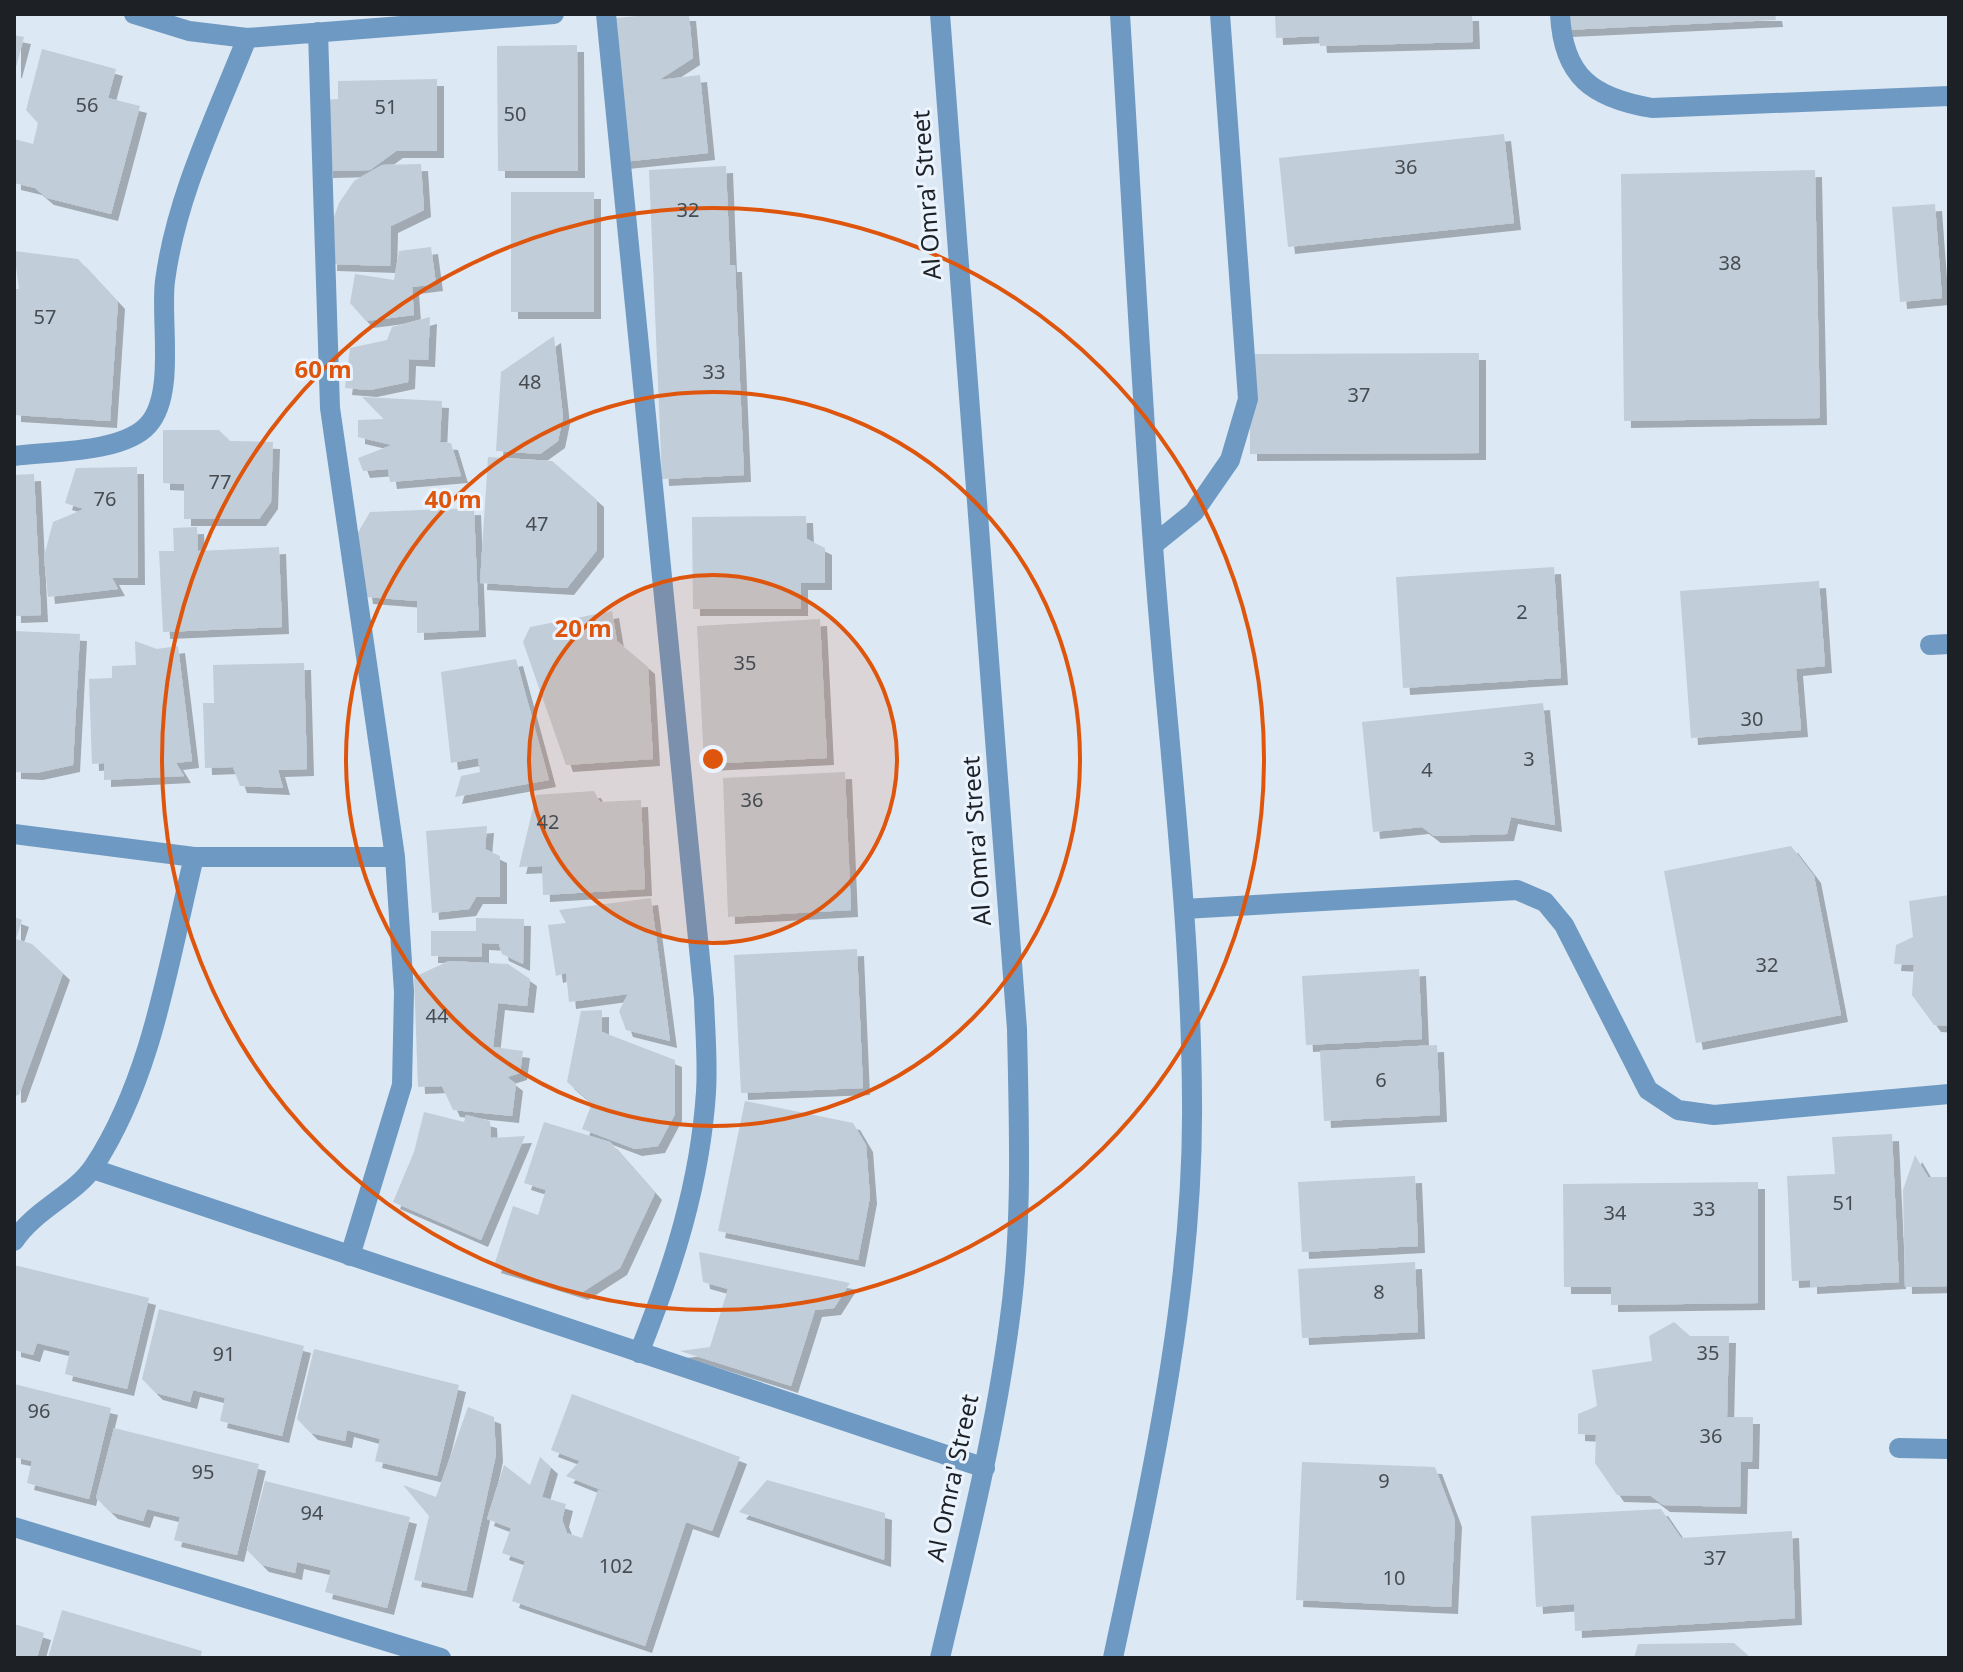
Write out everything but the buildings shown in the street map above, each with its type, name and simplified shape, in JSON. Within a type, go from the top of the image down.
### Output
[{"type":"street","points":[[134,14],[189,31],[247,38],[554,14]]},
{"type":"street","points":[[606,14],[704,1014],[706,1090],[696,1180],[673,1269],[639,1353]]},
{"type":"street","name":"Al Omra' Street","points":[[940,14],[1017,1029],[1021,1176],[1010,1324],[985,1468],[940,1658]]},
{"type":"street","points":[[1113,1658],[1150,1484],[1182,1293],[1192,1102],[1184,909],[1153,545],[1120,14]]},
{"type":"street","points":[[1153,545],[1194,512],[1230,460],[1248,399],[1220,14]]},
{"type":"street","points":[[1560,14],[1561,36],[1570,61],[1585,82],[1616,102],[1652,108],[1949,96]]},
{"type":"street","points":[[318,32],[330,408],[395,857],[404,992],[402,1085],[350,1256]]},
{"type":"street","points":[[14,456],[127,442],[150,424],[160,399],[166,343],[165,282],[186,195],[247,38]]},
{"type":"street","points":[[14,834],[194,857],[395,857]]},
{"type":"street","points":[[14,1241],[25,1224],[93,1169],[130,1098],[194,857]]},
{"type":"street","points":[[1184,909],[1517,890],[1545,902],[1564,925],[1648,1090],[1678,1110],[1714,1115],[1949,1094]]},
{"type":"street","points":[[93,1169],[985,1468]]},
{"type":"street","points":[[1899,1448],[1949,1449]]},
{"type":"street","points":[[14,1527],[441,1658]]}]
